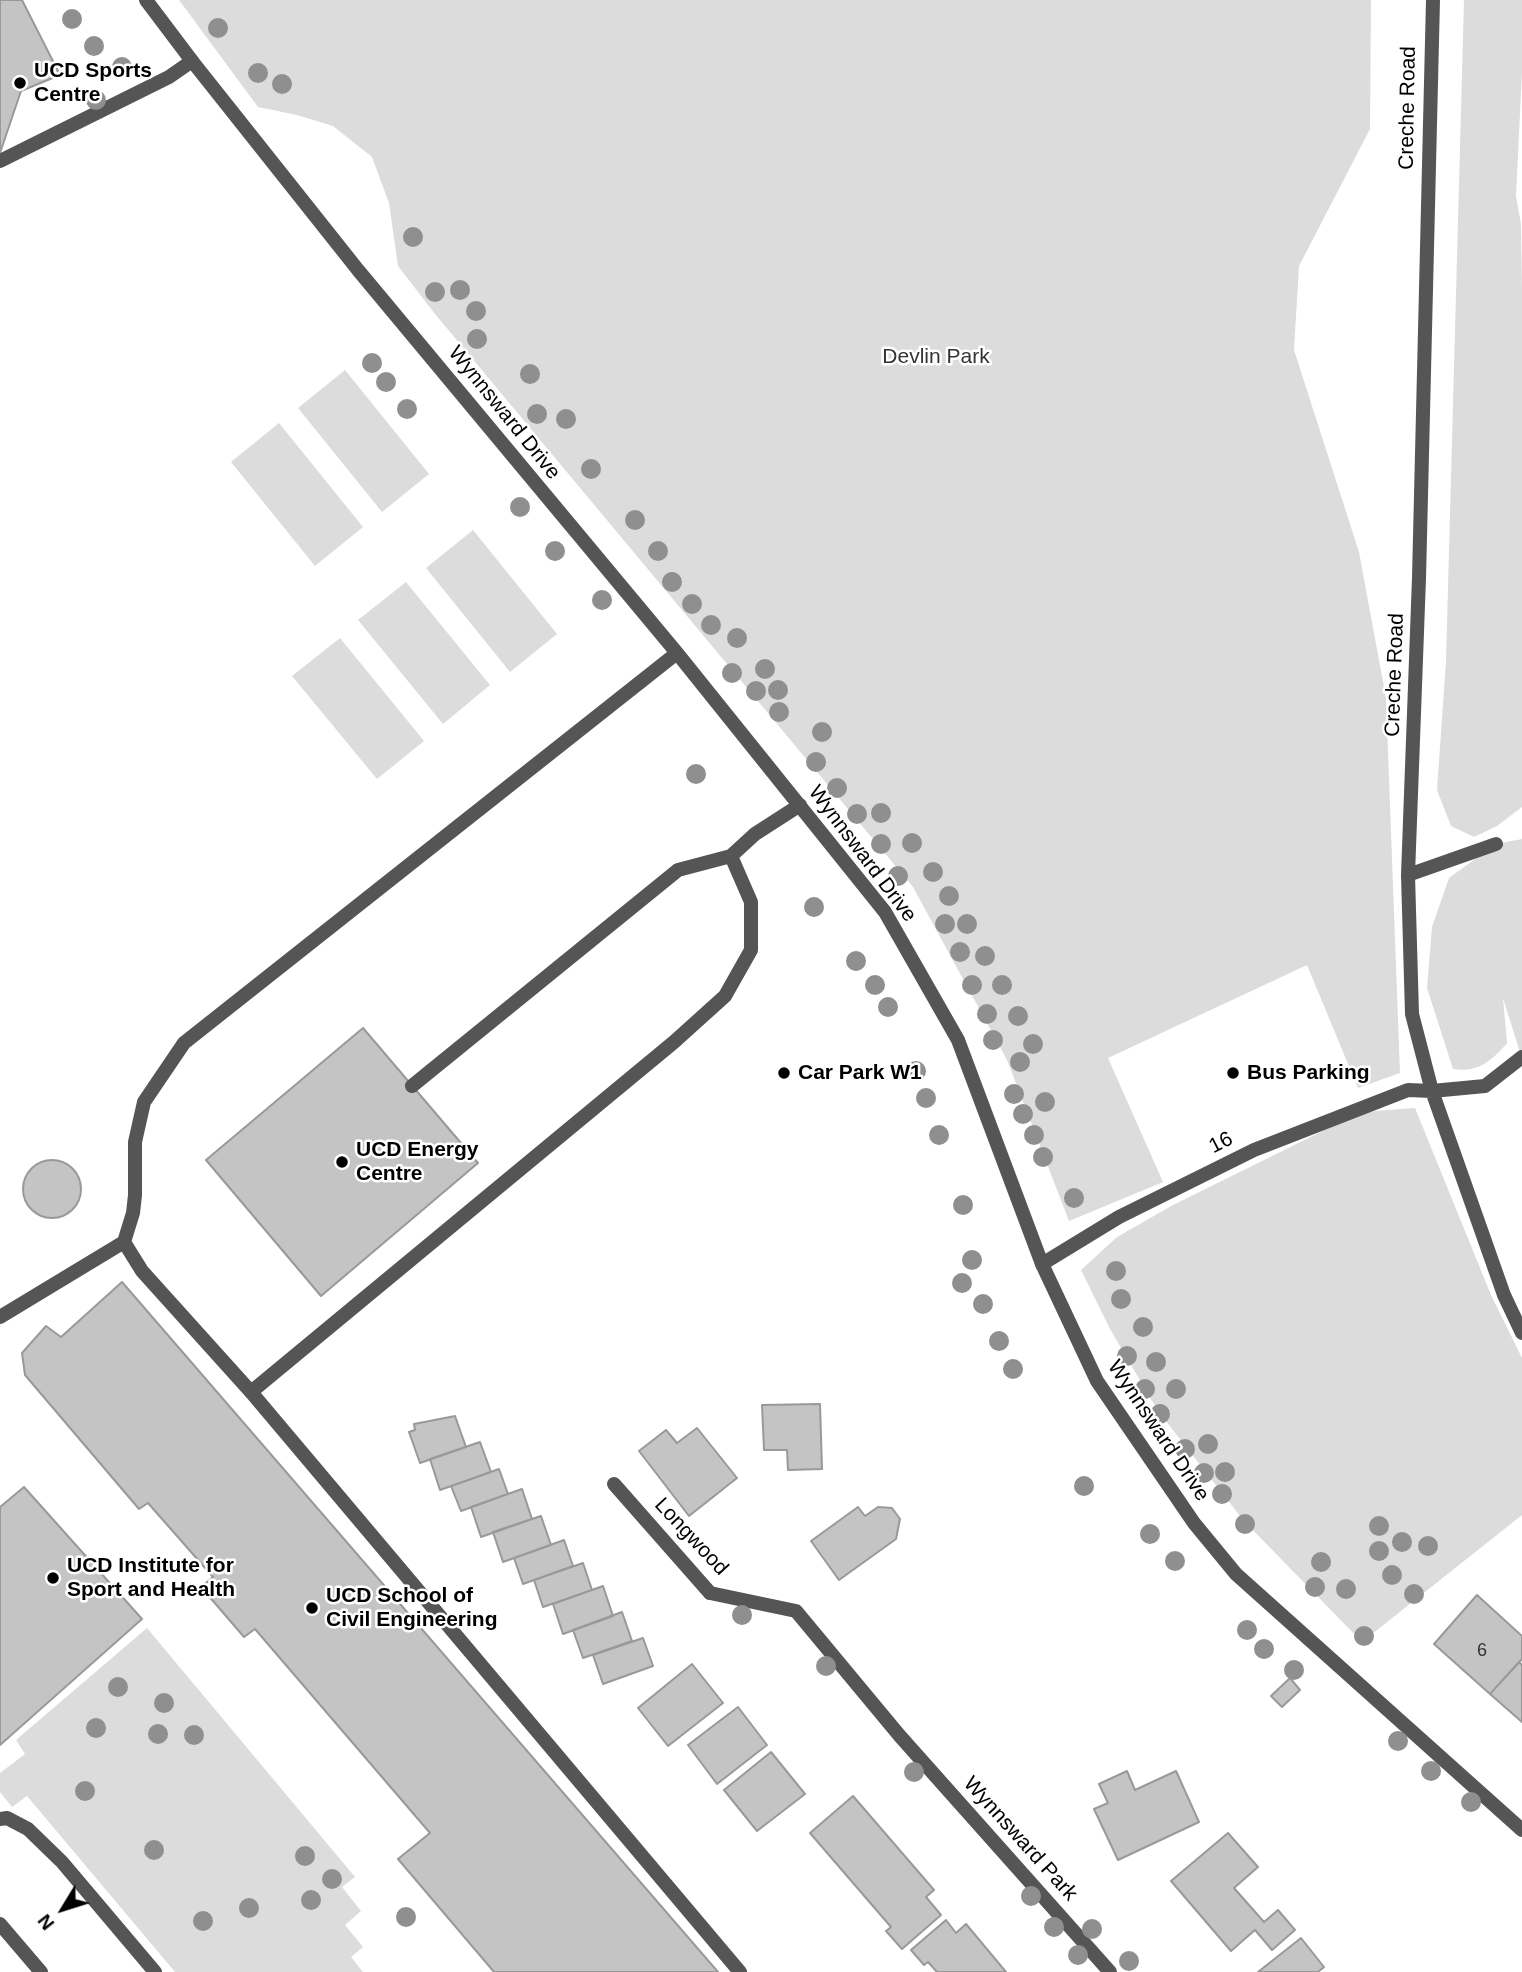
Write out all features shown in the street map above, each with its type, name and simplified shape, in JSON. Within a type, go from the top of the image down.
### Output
[{"type":"street","name":"Wynnsward Drive","points":[[146,0],[358,270],[677,653],[885,912],[958,1040],[1042,1264],[1097,1381],[1194,1523],[1236,1574],[1522,1829]]},
{"type":"street","name":"Creche Road","points":[[1433,0],[1419,578],[1408,875],[1412,1014],[1432,1091],[1504,1295],[1522,1333]]},
{"type":"street","points":[[0,161],[169,77],[192,61]]},
{"type":"street","points":[[0,1317],[124,1242],[133,1213],[135,1142],[144,1102],[184,1043],[677,653]]},
{"type":"street","points":[[412,1086],[678,870],[731,856],[755,834],[800,805]]},
{"type":"street","points":[[1408,875],[1496,844]]},
{"type":"street","points":[[250,1392],[674,1042],[725,996],[751,950],[751,902],[731,856]]},
{"type":"street","name":"16","points":[[1042,1264],[1119,1217],[1254,1150],[1408,1090],[1432,1091],[1485,1086],[1522,1057]]},
{"type":"street","points":[[124,1242],[142,1271],[250,1392],[740,1972]]},
{"type":"street","name":"Longwood","points":[[614,1484],[710,1592],[796,1611],[899,1735]]},
{"type":"street","name":"Wynnsward Park","points":[[899,1735],[1110,1972]]},
{"type":"street","points":[[0,1819],[7,1818],[28,1829],[62,1862],[155,1972]]},
{"type":"street","points":[[0,1924],[41,1972]]},
{"type":"green space","name":"Devlin Park","points":[[179,0],[1371,0],[1370,129],[1299,266],[1294,350],[1359,552],[1386,698],[1400,1073],[1358,1088],[1307,965],[1108,1058],[1163,1182],[1069,1221],[1007,1060],[913,887],[435,314],[398,266],[389,203],[372,157],[333,126],[258,107]]},
{"type":"green space","points":[[1464,0],[1522,0],[1522,72],[1516,196],[1521,224],[1522,290],[1522,807],[1497,826],[1474,837],[1451,826],[1437,790],[1446,661]]},
{"type":"green space","points":[[345,370],[429,474],[382,512],[298,408]]},
{"type":"green space","points":[[279,423],[363,527],[315,566],[231,462]]},
{"type":"green space","points":[[473,530],[557,634],[510,672],[426,568]]},
{"type":"green space","points":[[406,582],[490,685],[443,724],[358,620]]},
{"type":"green space","points":[[340,638],[424,741],[377,779],[292,676]]},
{"type":"green space","points":[[1522,839],[1522,1059],[1503,998],[1507,1043],[1496,1055],[1477,1067],[1453,1069],[1427,988],[1432,927],[1449,878],[1496,844]]},
{"type":"green space","points":[[1415,1108],[1491,1295],[1522,1358],[1522,1515],[1362,1642],[1244,1521],[1158,1411],[1110,1329],[1081,1270],[1117,1237],[1173,1205],[1349,1118],[1375,1111]]},
{"type":"green space","points":[[147,1628],[355,1877],[342,1887],[361,1911],[345,1925],[363,1947],[351,1957],[363,1972],[175,1972],[27,1796],[12,1807],[0,1792],[0,1773],[25,1754],[16,1740]]},
{"type":"building","name":"UCD Sports Centre","points":[[0,0],[22,0],[60,75],[21,91],[0,153]]},
{"type":"building","name":"UCD Energy Centre","points":[[363,1028],[478,1163],[321,1296],[206,1160]]},
{"type":"building","points":[[52,1160],[73,1168],[81,1189],[73,1210],[52,1218],[31,1210],[23,1189],[31,1168]]},
{"type":"building","name":"UCD School of Civil Engineering","points":[[122,1282],[718,1972],[494,1972],[398,1859],[430,1833],[255,1629],[244,1637],[201,1587],[213,1577],[148,1503],[139,1509],[25,1375],[22,1353],[46,1326],[61,1337]]},
{"type":"building","points":[[820,1404],[822,1469],[788,1470],[787,1450],[764,1450],[762,1405]]},
{"type":"building","points":[[455,1416],[466,1447],[420,1463],[409,1432],[415,1430],[414,1424]]},
{"type":"building","points":[[697,1428],[737,1478],[689,1516],[639,1451],[666,1430],[677,1443]]},
{"type":"building","points":[[480,1442],[491,1472],[440,1490],[430,1459]]},
{"type":"building","points":[[499,1469],[508,1494],[461,1511],[451,1486]]},
{"type":"building","name":"UCD Institute for Sport and Health","points":[[24,1487],[142,1619],[0,1745],[0,1507]]},
{"type":"building","points":[[522,1489],[532,1519],[481,1537],[471,1507]]},
{"type":"building","points":[[858,1507],[865,1516],[878,1507],[892,1508],[900,1519],[896,1539],[839,1580],[811,1541]]},
{"type":"building","points":[[541,1516],[551,1545],[503,1562],[493,1532]]},
{"type":"building","points":[[564,1540],[573,1566],[523,1584],[514,1558]]},
{"type":"building","points":[[583,1563],[592,1590],[543,1607],[534,1580]]},
{"type":"building","points":[[603,1586],[613,1616],[563,1634],[553,1604]]},
{"type":"building","points":[[1477,1595],[1522,1636],[1522,1659],[1490,1694],[1434,1644]]},
{"type":"building","points":[[622,1612],[632,1641],[583,1658],[573,1630]]},
{"type":"building","points":[[643,1638],[653,1666],[603,1684],[593,1655]]},
{"type":"building","points":[[1519,1662],[1522,1665],[1522,1722],[1490,1694]]},
{"type":"building","points":[[692,1664],[723,1703],[668,1746],[638,1708]]},
{"type":"building","points":[[1290,1678],[1300,1690],[1282,1707],[1271,1696]]},
{"type":"building","points":[[738,1707],[767,1745],[717,1784],[688,1745]]},
{"type":"building","points":[[771,1752],[805,1794],[757,1831],[724,1790]]},
{"type":"building","points":[[1127,1771],[1135,1790],[1176,1771],[1199,1822],[1118,1860],[1094,1809],[1108,1803],[1099,1784]]},
{"type":"building","points":[[853,1796],[934,1890],[926,1897],[941,1915],[902,1949],[886,1931],[891,1927],[810,1833]]},
{"type":"building","points":[[1228,1833],[1258,1867],[1234,1888],[1264,1922],[1278,1910],[1295,1930],[1272,1950],[1255,1930],[1231,1951],[1171,1881]]},
{"type":"building","points":[[946,1920],[956,1933],[966,1924],[1006,1972],[937,1972],[928,1962],[924,1965],[911,1950]]},
{"type":"building","points":[[1301,1938],[1324,1967],[1318,1972],[1258,1972]]},
{"type":"place","name":"UCD Sports Centre","points":[[20,83]]},
{"type":"place","name":"Car Park W1","points":[[784,1073]]},
{"type":"place","name":"Bus Parking","points":[[1233,1073]]},
{"type":"place","name":"UCD Energy Centre","points":[[342,1162]]},
{"type":"place","name":"UCD Institute for Sport and Health","points":[[53,1578]]},
{"type":"place","name":"UCD School of Civil Engineering","points":[[312,1608]]}]
